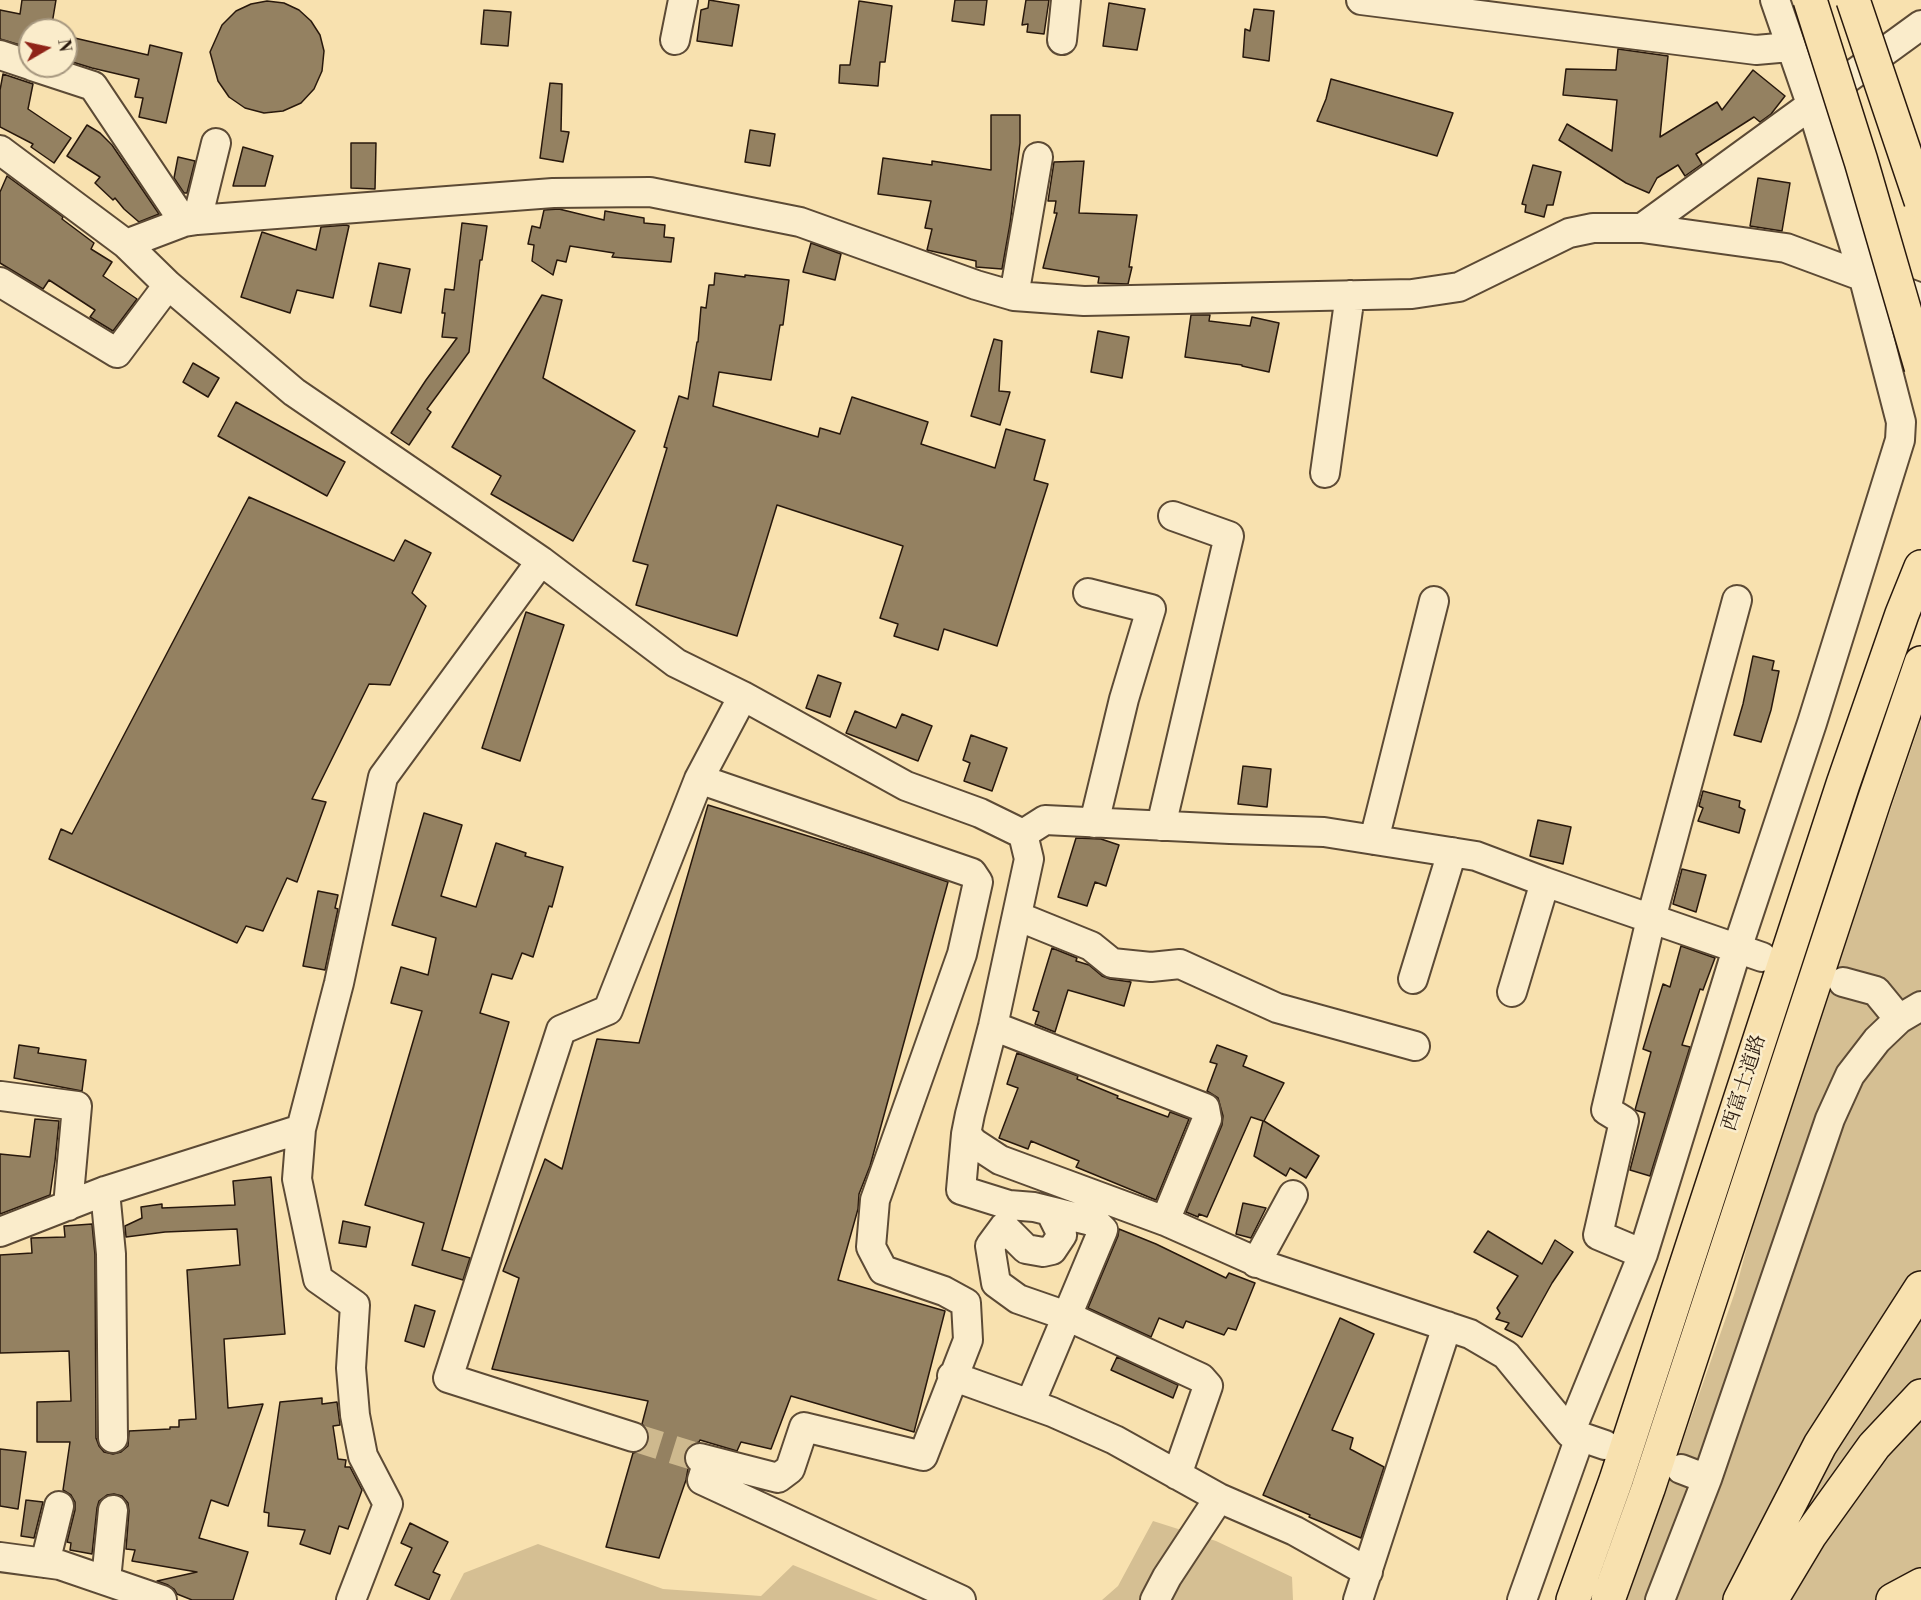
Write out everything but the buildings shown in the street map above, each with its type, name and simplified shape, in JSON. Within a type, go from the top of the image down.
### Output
[{"type":"highway","points":[[1810,0],[1861,161],[1921,367]]},
{"type":"highway","points":[[1853,0],[1921,201]]},
{"type":"highway","name":"西富士道路","points":[[1573,1600],[1616,1480],[1843,784],[1902,614],[1921,567]]},
{"type":"highway","name":"西富士道路","points":[[1608,1600],[1648,1489],[1921,663]]},
{"type":"highway","points":[[1740,1600],[1820,1445],[1921,1288]]},
{"type":"highway","points":[[1772,1600],[1810,1535],[1874,1446],[1921,1396]]},
{"type":"highway","points":[[1893,1600],[1921,1585]]},
{"type":"street","points":[[675,40],[683,0]]},
{"type":"street","points":[[1062,40],[1066,0]]},
{"type":"street","points":[[1361,0],[1756,50],[1790,47]]},
{"type":"street","points":[[1522,1600],[1585,1438],[1643,1254],[1750,953],[1812,723],[1900,440],[1901,422],[1863,275],[1811,104],[1774,0]]},
{"type":"street","points":[[1642,228],[1921,25]]},
{"type":"street","points":[[0,56],[18,62]]},
{"type":"street","points":[[68,78],[93,86],[190,221]]},
{"type":"street","points":[[190,221],[216,143]]},
{"type":"street","points":[[0,150],[126,244],[168,285],[294,392],[541,561],[676,663],[743,696],[906,786],[980,813],[1023,834]]},
{"type":"street","points":[[1014,296],[1038,157]]},
{"type":"street","points":[[126,244],[190,221],[553,193],[650,192],[800,222],[976,285],[1014,296],[1084,301],[1412,294],[1459,287],[1569,233],[1593,228],[1642,228],[1786,248],[1921,298]]},
{"type":"street","points":[[0,282],[117,352],[168,285]]},
{"type":"street","points":[[1325,473],[1350,294]]},
{"type":"street","points":[[1161,826],[1229,536],[1173,516]]},
{"type":"street","points":[[351,1600],[388,1504],[363,1456],[356,1415],[351,1368],[356,1305],[318,1279],[297,1179],[301,1129],[339,983],[383,777],[541,561]]},
{"type":"street","points":[[1088,593],[1151,609],[1124,699],[1094,823]]},
{"type":"street","points":[[1643,1254],[1598,1236],[1624,1121],[1606,1110],[1651,919],[1737,600]]},
{"type":"street","points":[[1374,840],[1434,601]]},
{"type":"street","points":[[633,1437],[448,1378],[561,1030],[608,1010],[699,779],[743,696]]},
{"type":"street","points":[[699,779],[972,873],[978,882],[962,954],[875,1200],[871,1247],[883,1269],[944,1291],[966,1304],[968,1340],[952,1376],[923,1456],[804,1427],[790,1469],[778,1478],[704,1459],[702,1480],[962,1600]]},
{"type":"street","points":[[1023,834],[1045,820],[1324,832],[1452,852],[1476,856],[1750,953]]},
{"type":"street","points":[[1023,834],[1029,859],[993,1026],[966,1134],[961,1190],[1006,1216],[1026,1249],[1043,1252],[1052,1250],[1062,1235],[1050,1211]]},
{"type":"street","points":[[1413,979],[1452,852]]},
{"type":"street","points":[[1512,992],[1545,882]]},
{"type":"street","points":[[1017,916],[1091,946],[1112,963],[1150,967],[1180,964],[1277,1008],[1414,1046]]},
{"type":"street","points":[[1660,1600],[1694,1474],[1830,1119],[1850,1075],[1877,1040],[1910,1012],[1876,991],[1843,982]]},
{"type":"street","points":[[993,1026],[1206,1108],[1207,1119],[1165,1221]]},
{"type":"street","points":[[1,1096],[76,1106],[68,1206]]},
{"type":"street","points":[[0,1232],[105,1191],[301,1129]]},
{"type":"street","points":[[966,1134],[974,1143],[1000,1160],[1165,1221],[1256,1263],[1470,1334],[1506,1355],[1585,1438]]},
{"type":"street","points":[[105,1191],[111,1254],[113,1438]]},
{"type":"street","points":[[1256,1263],[1293,1195]]},
{"type":"street","points":[[1006,1216],[1050,1211],[1095,1222],[1103,1230],[1030,1404]]},
{"type":"street","points":[[1006,1216],[990,1246],[996,1283],[1018,1299],[1067,1316],[1201,1378],[1208,1386],[1177,1474]]},
{"type":"street","points":[[1358,1600],[1447,1326]]},
{"type":"street","points":[[952,1376],[1030,1404],[1115,1440],[1219,1498],[1295,1531],[1368,1572]]},
{"type":"street","points":[[1155,1600],[1167,1577],[1219,1498]]},
{"type":"street","points":[[45,1563],[59,1506]]},
{"type":"street","points":[[106,1580],[113,1510]]},
{"type":"street","points":[[0,1557],[60,1564],[162,1600]]},
{"type":"shaded area","points":[[1921,720],[1921,1600],[1627,1600],[1735,1292],[1767,1172]]},
{"type":"shaded area","points":[[1153,1521],[1216,1541],[1292,1577],[1293,1600],[1102,1600],[1118,1586]]},
{"type":"shaded area","points":[[538,1544],[663,1589],[761,1596],[793,1565],[878,1600],[450,1600],[464,1573]]},
{"type":"tunnel","points":[[633,1437],[700,1458]]}]
